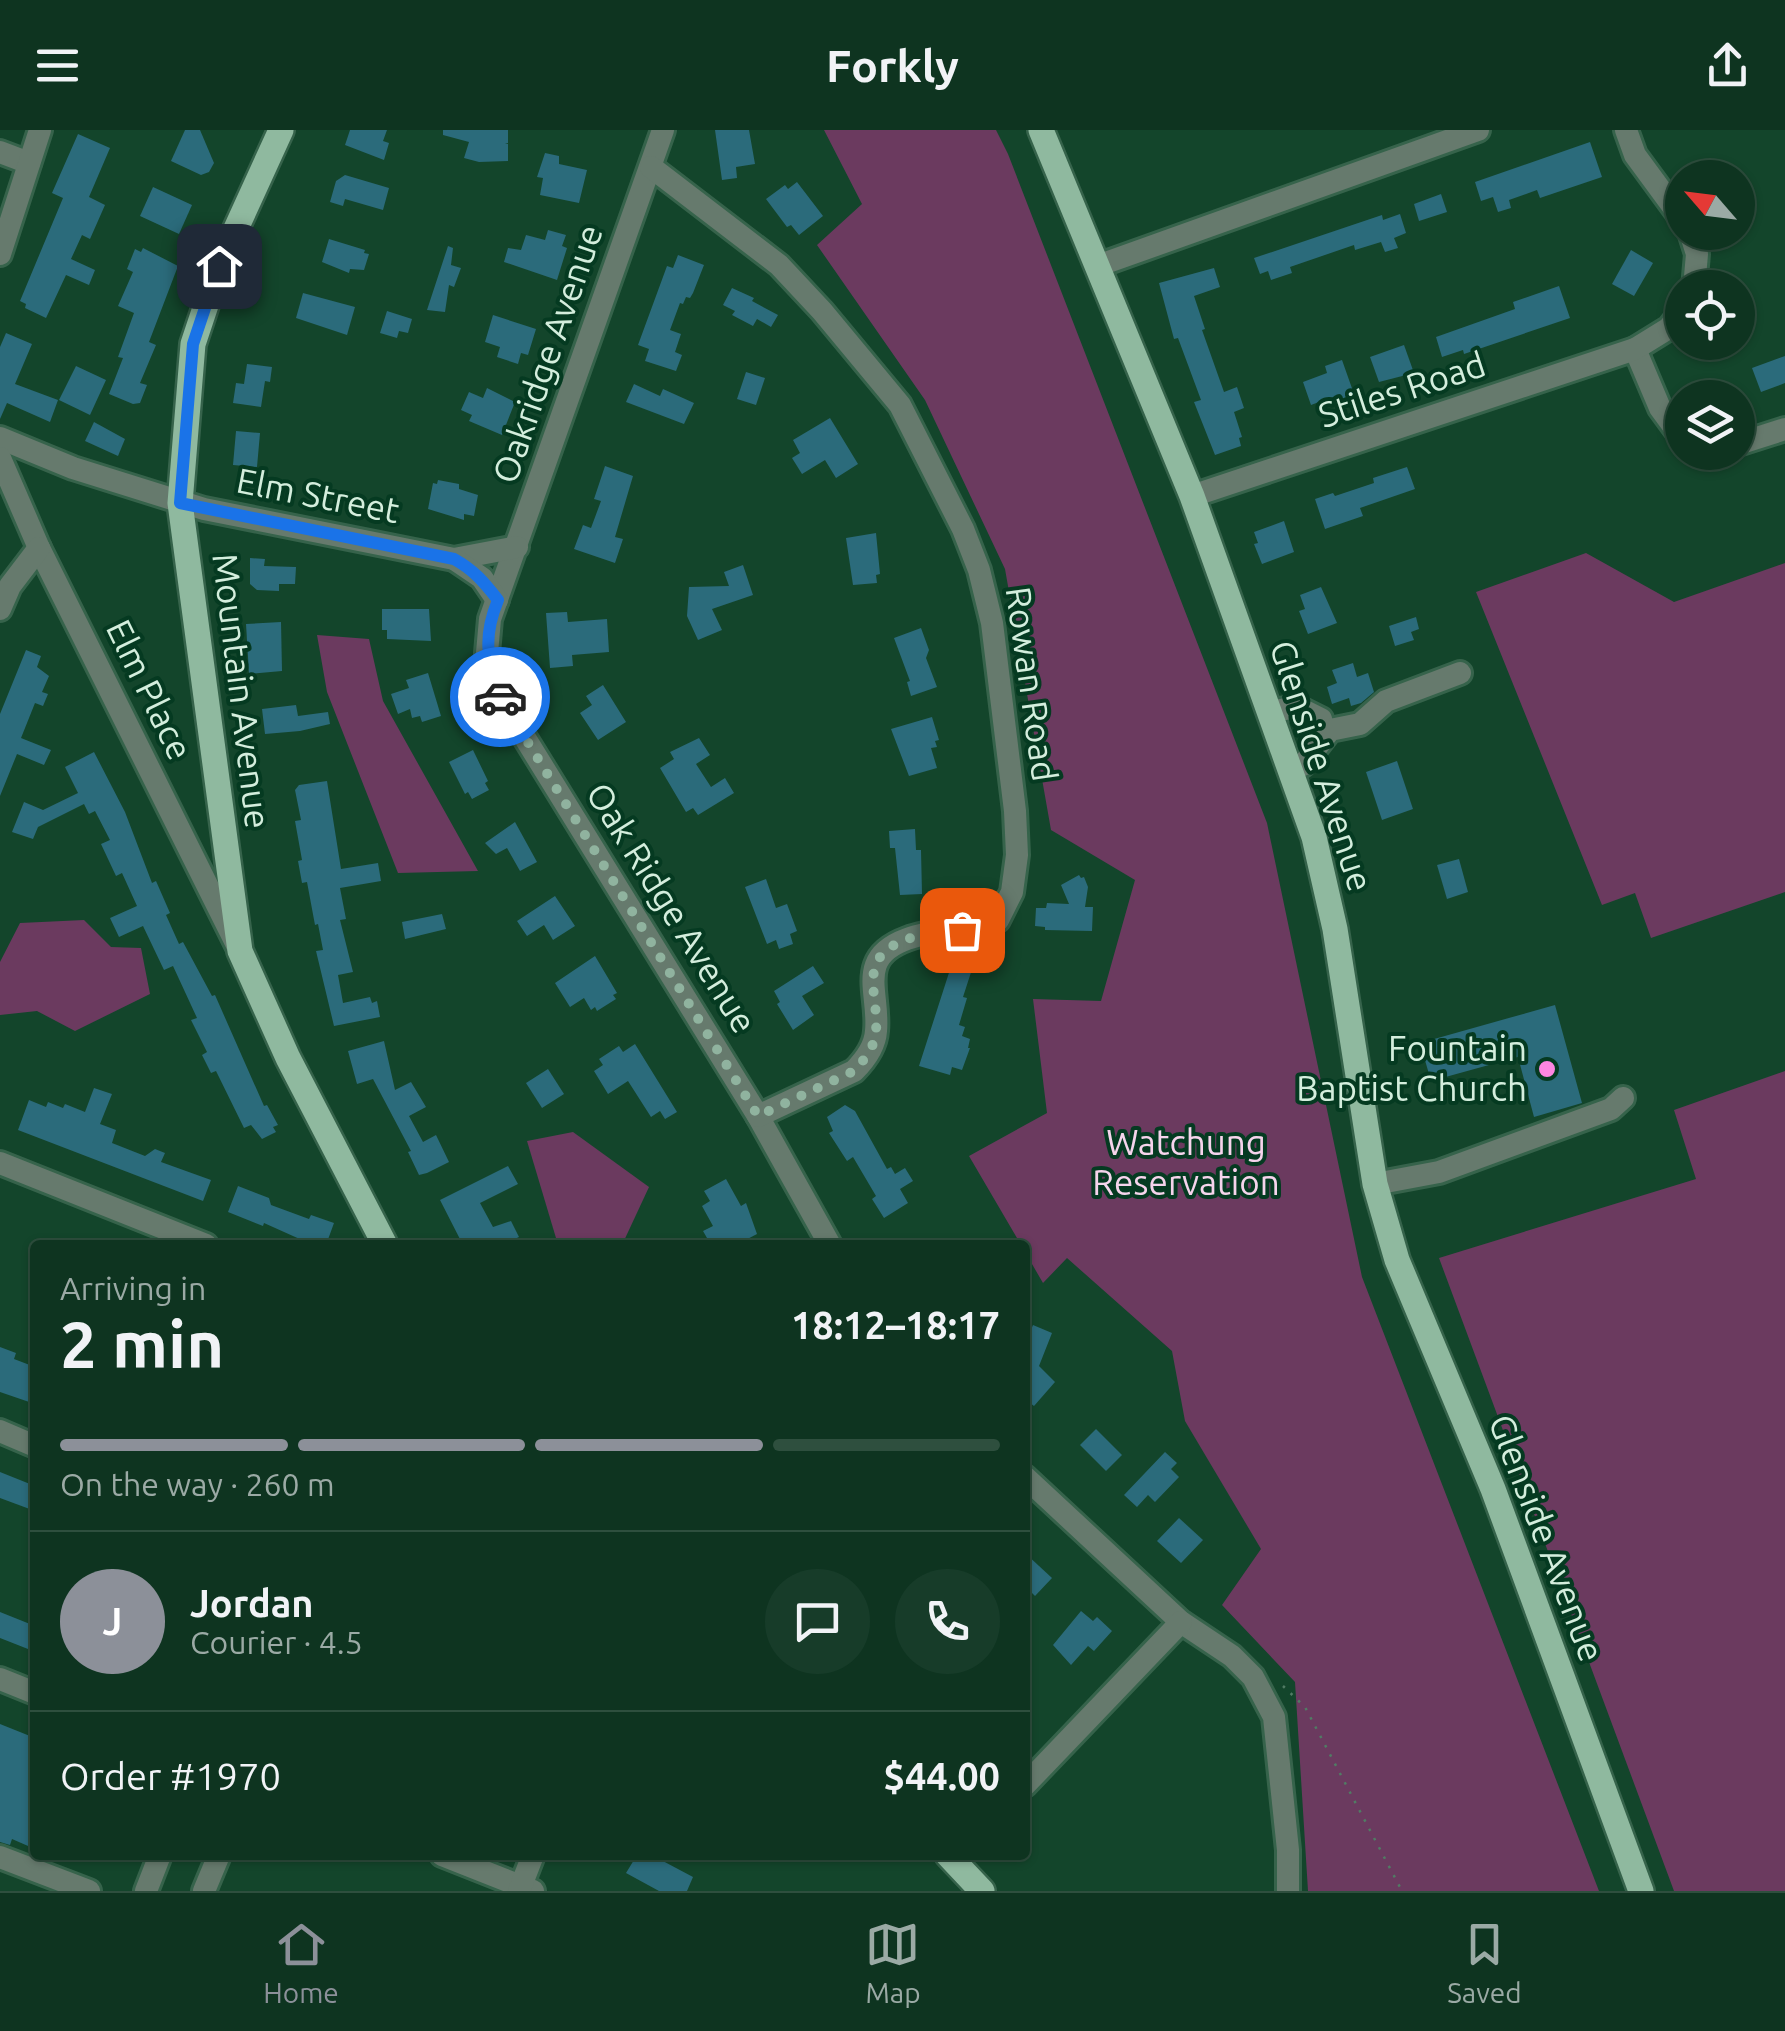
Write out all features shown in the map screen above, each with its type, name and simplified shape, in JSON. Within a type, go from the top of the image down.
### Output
[{"type":"main road","name":"Mountain Avenue","points":[[282,130],[219,266],[193,344],[180,503],[240,951],[288,1058],[381,1240]]},
{"type":"main road","name":"Glenside Avenue","points":[[1041,130],[1192,496],[1289,768],[1326,880],[1375,1184],[1410,1297],[1493,1489],[1640,1891]]},
{"type":"main road","points":[[956,1860],[982,1891]]},
{"type":"street","points":[[0,254],[40,130]]},
{"type":"street","name":"Oakridge Avenue","points":[[498,600],[663,130]]},
{"type":"street","points":[[1098,266],[1478,130]]},
{"type":"street","points":[[1626,130],[1635,156],[1665,196]]},
{"type":"street","points":[[0,152],[29,163]]},
{"type":"street","name":"Rowan Road","points":[[651,166],[779,265],[900,405],[954,512],[978,570],[992,623],[1014,811],[1017,855],[1012,892],[998,920],[906,939],[888,951],[873,968],[876,1032],[864,1060],[854,1071],[758,1116]]},
{"type":"street","name":"Stiles Road","points":[[1192,496],[1635,350],[1665,330]]},
{"type":"street","points":[[1635,350],[1665,415]]},
{"type":"street","points":[[1755,439],[1785,429]]},
{"type":"street","name":"Elm Street","points":[[0,438],[74,468],[180,503],[454,559],[517,547]]},
{"type":"street","name":"Elm Place","points":[[0,458],[39,548],[240,951]]},
{"type":"street","points":[[0,609],[10,586],[39,548]]},
{"type":"street","name":"Elm Street","points":[[454,559],[482,578],[498,600]]},
{"type":"street","name":"Oak Ridge Avenue","points":[[498,600],[490,619],[486,653],[501,699],[758,1116],[827,1240]]},
{"type":"street","points":[[1325,734],[1360,724],[1386,701],[1460,673]]},
{"type":"street","points":[[1269,712],[1296,707],[1321,719],[1325,734],[1314,754],[1303,765],[1289,768]]},
{"type":"street","points":[[1375,1184],[1439,1172],[1611,1110],[1623,1098]]},
{"type":"street","points":[[0,1163],[193,1240]]},
{"type":"street","points":[[0,1431],[30,1444]]},
{"type":"street","points":[[1030,1482],[1181,1622],[1232,1656],[1253,1677],[1274,1717],[1288,1850],[1288,1891]]},
{"type":"street","points":[[1030,1780],[1181,1622]]},
{"type":"street","points":[[0,1680],[30,1692]]},
{"type":"street","points":[[0,1856],[34,1881],[89,1891]]},
{"type":"street","points":[[146,1891],[158,1860]]},
{"type":"street","points":[[204,1891],[216,1860]]},
{"type":"street","points":[[454,1860],[524,1890],[532,1860]]},
{"type":"path","points":[[1253,1677],[1278,1682],[1304,1707],[1402,1891]]},
{"type":"green space","name":"Watchung Reservation","points":[[824,130],[996,130],[1008,154],[1267,823],[1362,1277],[1599,1891],[1308,1891],[1295,1682],[1222,1605],[1261,1549],[1185,1421],[1172,1351],[1067,1258],[1043,1283],[1030,1261],[1030,1240],[1018,1240],[969,1156],[1047,1113],[1033,999],[1101,1001],[1135,880],[1051,830],[1005,569],[925,400],[817,245],[862,204]]},
{"type":"green space","points":[[1586,553],[1674,602],[1785,563],[1785,892],[1651,938],[1635,893],[1602,905],[1476,592]]},
{"type":"green space","points":[[317,635],[369,639],[383,701],[478,871],[398,873],[327,692]]},
{"type":"green space","points":[[84,920],[111,947],[141,948],[150,994],[75,1031],[37,1011],[0,1015],[0,962],[20,923]]},
{"type":"green space","points":[[1785,1071],[1785,1891],[1674,1891],[1439,1258],[1696,1179],[1674,1110]]},
{"type":"green space","points":[[573,1132],[649,1187],[624,1240],[557,1240],[527,1141]]},
{"type":"building","points":[[185,130],[200,130],[214,163],[209,172],[201,175],[171,161]]},
{"type":"building","points":[[350,130],[387,130],[383,141],[389,143],[384,160],[345,145]]},
{"type":"building","points":[[443,130],[508,130],[508,161],[464,158],[469,142],[443,135]]},
{"type":"building","points":[[715,130],[749,130],[755,164],[736,167],[737,178],[722,180]]},
{"type":"building","points":[[78,134],[110,148],[89,197],[105,205],[90,239],[82,235],[71,259],[95,270],[89,285],[66,275],[46,318],[25,308],[26,304],[20,301],[63,198],[52,193]]},
{"type":"building","points":[[1590,142],[1602,177],[1540,198],[1537,190],[1509,200],[1511,208],[1498,212],[1493,197],[1481,201],[1475,182]]},
{"type":"building","points":[[545,153],[559,156],[559,164],[587,170],[579,203],[540,195],[543,178],[537,177]]},
{"type":"building","points":[[345,175],[389,188],[383,210],[345,199],[343,206],[330,202],[336,181]]},
{"type":"building","points":[[797,182],[823,216],[799,235],[791,225],[787,227],[766,199],[785,185],[788,189]]},
{"type":"building","points":[[153,187],[192,205],[179,234],[140,216]]},
{"type":"building","points":[[1441,194],[1447,212],[1419,221],[1414,204]]},
{"type":"building","points":[[1400,214],[1406,233],[1394,238],[1398,248],[1385,252],[1381,242],[1355,250],[1354,245],[1290,267],[1292,273],[1271,280],[1268,271],[1260,274],[1254,258],[1382,215],[1383,220]]},
{"type":"building","points":[[548,230],[566,235],[562,246],[567,248],[557,280],[504,262],[508,248],[521,250],[526,235],[545,240]]},
{"type":"building","points":[[329,239],[365,250],[369,254],[364,270],[350,269],[349,273],[322,262]]},
{"type":"building","points":[[448,246],[453,248],[451,265],[461,268],[454,287],[449,285],[445,312],[427,310]]},
{"type":"building","points":[[143,248],[178,266],[149,342],[156,345],[140,383],[147,385],[140,403],[133,404],[109,394],[134,313],[118,306],[133,272],[127,269],[135,249],[141,252]]},
{"type":"building","points":[[1631,250],[1653,263],[1634,296],[1612,284]]},
{"type":"building","points":[[678,255],[704,265],[690,298],[680,303],[670,330],[681,334],[675,352],[682,355],[676,371],[645,361],[649,349],[638,345],[667,266],[673,268]]},
{"type":"building","points":[[1214,268],[1220,287],[1194,296],[1224,392],[1237,387],[1244,408],[1234,412],[1241,446],[1215,455],[1194,402],[1201,400],[1178,338],[1174,339],[1159,283]]},
{"type":"building","points":[[1559,286],[1570,318],[1464,354],[1463,350],[1442,357],[1436,337],[1515,309],[1513,302]]},
{"type":"building","points":[[732,288],[778,315],[771,327],[757,319],[753,326],[732,315],[735,311],[723,305]]},
{"type":"building","points":[[303,293],[355,307],[347,335],[296,318]]},
{"type":"building","points":[[387,311],[412,319],[408,333],[399,331],[397,338],[380,333]]},
{"type":"building","points":[[493,315],[536,329],[528,355],[521,353],[518,364],[497,357],[500,347],[485,342]]},
{"type":"building","points":[[6,333],[32,344],[15,384],[58,400],[50,422],[7,403],[0,419],[0,347]]},
{"type":"building","points":[[1404,345],[1414,373],[1379,382],[1370,357]]},
{"type":"building","points":[[1785,356],[1785,383],[1761,392],[1752,368]]},
{"type":"building","points":[[1342,360],[1354,394],[1328,404],[1327,399],[1311,405],[1303,382],[1327,373],[1325,366]]},
{"type":"building","points":[[247,364],[272,367],[270,382],[265,381],[261,407],[233,403],[236,383],[244,384]]},
{"type":"building","points":[[76,366],[106,380],[90,415],[59,400]]},
{"type":"building","points":[[746,372],[765,378],[756,405],[737,399]]},
{"type":"building","points":[[634,384],[660,396],[663,389],[694,403],[684,424],[626,402]]},
{"type":"building","points":[[487,388],[515,402],[502,435],[469,421],[472,415],[461,410],[469,392],[483,398]]},
{"type":"building","points":[[830,418],[858,464],[836,478],[825,460],[802,474],[792,458],[800,453],[793,440]]},
{"type":"building","points":[[94,422],[125,439],[118,456],[85,441]]},
{"type":"building","points":[[236,431],[260,433],[257,467],[233,465]]},
{"type":"building","points":[[605,466],[633,476],[615,537],[623,539],[615,563],[574,549],[583,525],[591,528],[601,501],[594,499]]},
{"type":"building","points":[[1407,467],[1415,489],[1360,508],[1363,516],[1325,529],[1315,499],[1374,483],[1373,478]]},
{"type":"building","points":[[438,480],[459,484],[459,489],[478,495],[474,516],[464,514],[464,520],[428,509],[433,483]]},
{"type":"building","points":[[1284,521],[1294,552],[1262,564],[1254,532]]},
{"type":"building","points":[[876,533],[880,574],[876,575],[877,583],[853,585],[846,538]]},
{"type":"building","points":[[250,558],[265,559],[264,566],[296,567],[295,584],[279,584],[279,591],[257,590],[250,584]]},
{"type":"building","points":[[743,565],[753,595],[712,609],[722,630],[698,640],[687,616],[689,587],[729,586],[724,572]]},
{"type":"building","points":[[1321,587],[1337,623],[1308,634],[1299,611],[1305,609],[1300,595]]},
{"type":"building","points":[[382,609],[429,609],[431,641],[387,639],[387,630],[382,630]]},
{"type":"building","points":[[567,612],[568,622],[607,619],[609,652],[572,655],[573,666],[550,668],[546,613]]},
{"type":"building","points":[[1416,617],[1419,629],[1411,632],[1414,640],[1395,646],[1389,626]]},
{"type":"building","points":[[281,622],[282,671],[249,674],[246,624]]},
{"type":"building","points":[[921,628],[929,650],[926,658],[937,687],[911,696],[907,682],[910,681],[894,638]]},
{"type":"building","points":[[26,650],[41,656],[37,667],[49,676],[42,692],[48,694],[43,706],[35,703],[21,738],[51,750],[44,765],[17,754],[0,796],[0,714]]},
{"type":"building","points":[[1353,663],[1357,677],[1368,673],[1374,692],[1351,706],[1349,698],[1332,704],[1327,687],[1337,683],[1332,670]]},
{"type":"building","points":[[428,673],[441,716],[422,722],[420,716],[412,718],[410,709],[398,714],[391,694],[409,688],[406,680]]},
{"type":"building","points":[[603,685],[626,722],[598,740],[580,713],[592,705],[586,696]]},
{"type":"building","points":[[296,705],[298,716],[328,712],[330,724],[265,734],[262,709]]},
{"type":"building","points":[[932,717],[939,740],[935,741],[937,747],[931,748],[937,768],[909,776],[891,729]]},
{"type":"building","points":[[699,738],[710,755],[696,764],[711,787],[725,778],[734,793],[698,815],[693,808],[686,812],[660,768],[674,759],[670,752]]},
{"type":"building","points":[[473,750],[489,790],[472,799],[468,792],[465,794],[449,762]]},
{"type":"building","points":[[94,752],[125,812],[152,883],[156,881],[179,944],[183,942],[212,996],[215,995],[264,1106],[267,1105],[278,1125],[273,1127],[276,1132],[262,1139],[251,1125],[244,1128],[216,1071],[211,1073],[202,1055],[207,1052],[191,1020],[197,1018],[173,966],[164,970],[143,926],[119,937],[110,918],[137,906],[122,873],[116,876],[101,844],[110,840],[95,811],[89,814],[84,804],[38,827],[33,839],[12,832],[24,802],[43,810],[78,793],[65,767]]},
{"type":"building","points":[[1397,761],[1413,809],[1382,820],[1366,772]]},
{"type":"building","points":[[327,781],[341,869],[378,863],[381,881],[340,888],[346,919],[340,920],[353,972],[338,975],[343,1003],[370,997],[372,1003],[377,1001],[380,1017],[334,1026],[316,951],[323,950],[318,924],[315,925],[307,882],[302,883],[295,821],[301,820],[295,790],[299,785]]},
{"type":"building","points":[[515,822],[537,862],[520,871],[507,848],[496,854],[485,843]]},
{"type":"building","points":[[915,829],[916,850],[921,850],[922,894],[900,895],[895,848],[890,848],[889,831]]},
{"type":"building","points":[[1459,859],[1468,892],[1447,899],[1437,865]]},
{"type":"building","points":[[1079,875],[1088,887],[1085,907],[1093,907],[1092,931],[1045,930],[1035,926],[1036,908],[1046,908],[1047,903],[1069,904],[1061,885]]},
{"type":"building","points":[[766,879],[776,908],[787,904],[797,931],[790,934],[793,944],[779,949],[776,940],[767,944],[745,887]]},
{"type":"building","points":[[555,896],[575,926],[553,940],[544,925],[527,936],[517,921]]},
{"type":"building","points":[[442,914],[446,929],[405,939],[402,922]]},
{"type":"building","points":[[955,954],[975,960],[959,1025],[965,1027],[962,1036],[970,1039],[970,1048],[962,1070],[952,1067],[950,1075],[919,1066]]},
{"type":"building","points":[[595,956],[617,993],[613,995],[616,999],[597,1011],[595,1007],[591,1010],[584,998],[570,1007],[555,983]]},
{"type":"building","points":[[813,966],[824,983],[802,996],[814,1015],[793,1030],[774,991]]},
{"type":"building","name":"Fountain Baptist Church","points":[[1555,1005],[1582,1103],[1534,1117],[1518,1057],[1431,1081],[1420,1043]]},
{"type":"building","points":[[384,1041],[395,1090],[411,1082],[426,1107],[409,1116],[423,1142],[436,1135],[449,1162],[427,1173],[419,1175],[408,1152],[411,1151],[373,1079],[357,1084],[348,1051]]},
{"type":"building","points":[[635,1044],[677,1112],[665,1119],[660,1111],[651,1117],[628,1081],[608,1094],[594,1071],[603,1065],[599,1059],[619,1046],[623,1052]]},
{"type":"building","points":[[548,1069],[564,1094],[542,1108],[526,1083]]},
{"type":"building","points":[[94,1088],[112,1094],[100,1124],[116,1130],[112,1143],[145,1156],[155,1149],[165,1153],[161,1162],[211,1180],[203,1201],[18,1130],[29,1100],[46,1107],[48,1102],[63,1108],[65,1104],[85,1112]]},
{"type":"building","points":[[845,1105],[855,1111],[887,1169],[891,1167],[895,1174],[905,1168],[913,1181],[900,1189],[908,1203],[884,1218],[853,1157],[847,1161],[829,1133],[833,1131],[827,1117]]},
{"type":"building","points":[[508,1166],[518,1184],[480,1203],[493,1227],[511,1221],[519,1237],[460,1240],[440,1200]]},
{"type":"building","points":[[726,1179],[741,1206],[746,1203],[757,1234],[746,1240],[708,1240],[703,1231],[713,1226],[702,1206],[710,1201],[704,1191]]},
{"type":"building","points":[[238,1186],[269,1198],[271,1205],[309,1219],[311,1215],[334,1223],[328,1240],[302,1240],[228,1212]]},
{"type":"building","points":[[1033,1325],[1052,1333],[1039,1366],[1055,1382],[1034,1406],[1030,1403]]},
{"type":"building","points":[[0,1347],[16,1353],[14,1359],[30,1365],[30,1402],[0,1392]]},
{"type":"building","points":[[1096,1429],[1122,1455],[1106,1471],[1080,1445]]},
{"type":"building","points":[[1165,1452],[1177,1463],[1171,1469],[1179,1477],[1155,1502],[1148,1495],[1137,1507],[1124,1495]]},
{"type":"building","points":[[0,1472],[30,1484],[30,1509],[0,1498]]},
{"type":"building","points":[[1179,1518],[1203,1540],[1181,1563],[1157,1541]]},
{"type":"building","points":[[1030,1558],[1052,1578],[1035,1596],[1030,1591]]},
{"type":"building","points":[[1081,1611],[1093,1621],[1097,1617],[1112,1631],[1094,1651],[1088,1646],[1071,1665],[1053,1645]]},
{"type":"building","points":[[0,1612],[30,1624],[28,1649],[0,1638]]},
{"type":"building","points":[[0,1724],[30,1736],[30,1847],[12,1839],[10,1845],[0,1842]]},
{"type":"building","points":[[634,1860],[661,1860],[693,1877],[687,1891],[659,1891],[626,1873]]},
{"type":"way so far","points":[[500,697],[758,1116],[854,1071],[864,1060],[876,1032],[873,968],[886,952],[906,939],[962,930]]},
{"type":"place","name":"Fountain Baptist Church","points":[[1547,1069]]},
{"type":"route","points":[[219,266],[193,344],[180,503],[454,559],[467,566],[498,600],[490,619],[486,653],[500,697]]}]
